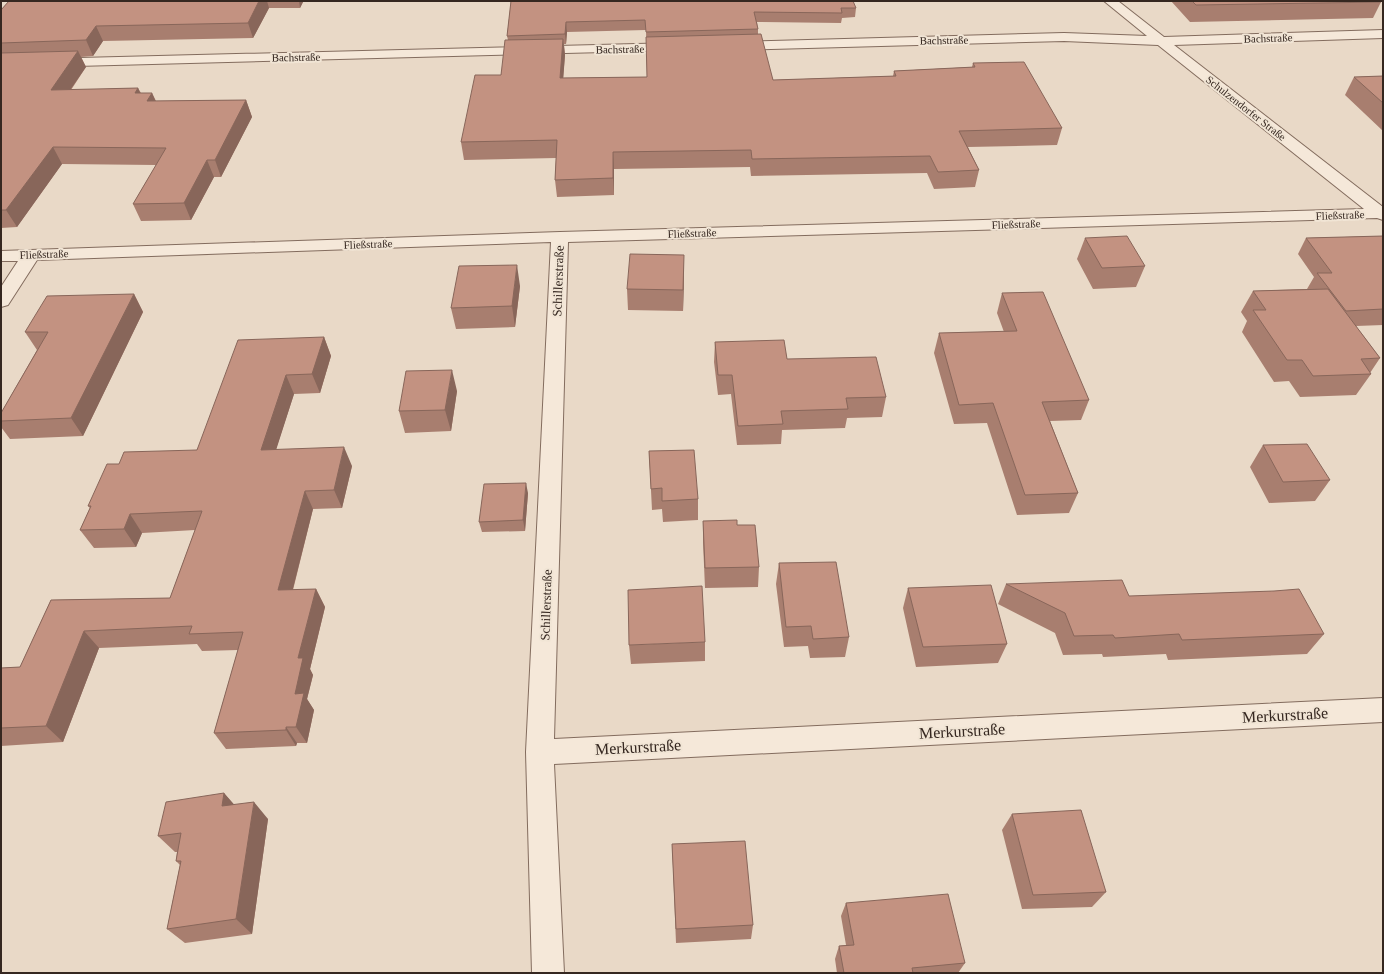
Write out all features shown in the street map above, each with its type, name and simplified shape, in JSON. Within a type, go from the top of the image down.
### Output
[{"type":"street","name":"Schulzendorfer Straße","points":[[1110,1],[1382,214]]},
{"type":"street","name":"Bachstraße","points":[[720,46],[1064,37],[1160,40],[1383,34]]},
{"type":"street","name":"Bachstraße","points":[[1,64],[688,47]]},
{"type":"street","name":"Fließstraße","points":[[1,256],[560,237],[1382,214]]},
{"type":"street","name":"Schillerstraße","points":[[548,973],[540,752],[560,237]]},
{"type":"street","points":[[1,301],[31,255]]},
{"type":"street","name":"Merkurstraße","points":[[540,752],[1383,710]]},
{"type":"building","points":[[9,1],[259,1],[248,23],[96,26],[86,40],[1,43],[1,10]]},
{"type":"building","points":[[511,1],[853,1],[856,8],[841,8],[842,13],[754,12],[758,29],[646,32],[645,20],[566,22],[565,34],[507,36]]},
{"type":"building","points":[[1192,1],[1380,1],[1381,2],[1196,5]]},
{"type":"building","points":[[761,34],[773,80],[896,76],[894,71],[975,67],[973,63],[1024,62],[1062,128],[959,131],[979,170],[938,172],[930,156],[752,159],[751,150],[613,152],[613,178],[555,180],[557,140],[461,142],[475,75],[501,75],[505,40],[563,39],[560,78],[647,77],[646,37]]},
{"type":"building","points":[[78,51],[51,90],[138,88],[135,93],[152,93],[147,101],[246,100],[215,160],[207,160],[184,203],[133,204],[166,148],[53,147],[6,210],[1,210],[1,53]]},
{"type":"building","points":[[1383,76],[1383,103],[1354,77]]},
{"type":"building","points":[[1127,236],[1145,266],[1102,268],[1085,238]]},
{"type":"building","points":[[1383,236],[1383,309],[1346,311],[1317,273],[1332,273],[1306,238]]},
{"type":"building","points":[[630,254],[684,255],[683,290],[627,289]]},
{"type":"building","points":[[517,265],[512,306],[451,308],[459,266]]},
{"type":"building","points":[[1328,289],[1380,358],[1361,359],[1371,374],[1313,376],[1302,360],[1287,360],[1253,310],[1266,310],[1253,291]]},
{"type":"building","points":[[1043,292],[1089,400],[1042,402],[1078,493],[1025,495],[993,403],[959,405],[939,333],[1017,331],[1002,293]]},
{"type":"building","points":[[134,294],[71,418],[1,421],[1,413],[48,332],[25,332],[47,296]]},
{"type":"building","points":[[324,337],[312,374],[286,375],[261,450],[344,447],[334,490],[305,491],[278,590],[316,589],[298,658],[303,658],[295,694],[304,693],[296,727],[286,727],[286,730],[214,733],[243,632],[189,634],[192,626],[84,631],[46,726],[1,728],[1,668],[20,667],[51,600],[170,598],[202,511],[130,514],[124,529],[80,530],[91,506],[88,506],[107,464],[119,464],[124,452],[197,450],[238,340]]},
{"type":"building","points":[[784,340],[787,359],[876,357],[886,397],[846,398],[848,409],[781,411],[783,424],[738,426],[732,375],[718,375],[715,342]]},
{"type":"building","points":[[452,370],[445,410],[399,411],[406,371]]},
{"type":"building","points":[[1307,444],[1330,480],[1283,482],[1263,445]]},
{"type":"building","points":[[694,450],[698,499],[662,501],[662,488],[651,489],[649,451]]},
{"type":"building","points":[[526,483],[523,520],[479,522],[484,484]]},
{"type":"building","points":[[737,520],[737,525],[755,525],[759,567],[705,568],[703,521]]},
{"type":"building","points":[[836,562],[849,637],[813,639],[811,626],[786,627],[779,563]]},
{"type":"building","points":[[1122,580],[1129,596],[1299,589],[1324,634],[1182,640],[1179,634],[1115,638],[1113,635],[1074,636],[1065,613],[1006,584]]},
{"type":"building","points":[[991,585],[1007,644],[923,647],[908,588]]},
{"type":"building","points":[[702,586],[705,642],[629,645],[628,590]]},
{"type":"building","points":[[224,793],[222,806],[254,802],[236,919],[167,929],[181,861],[176,861],[181,833],[158,836],[166,802]]},
{"type":"building","points":[[1081,810],[1106,892],[1033,895],[1012,814]]},
{"type":"building","points":[[745,841],[753,925],[676,929],[672,844]]},
{"type":"building","points":[[948,894],[965,963],[912,968],[913,973],[844,973],[839,946],[854,945],[846,903]]}]
